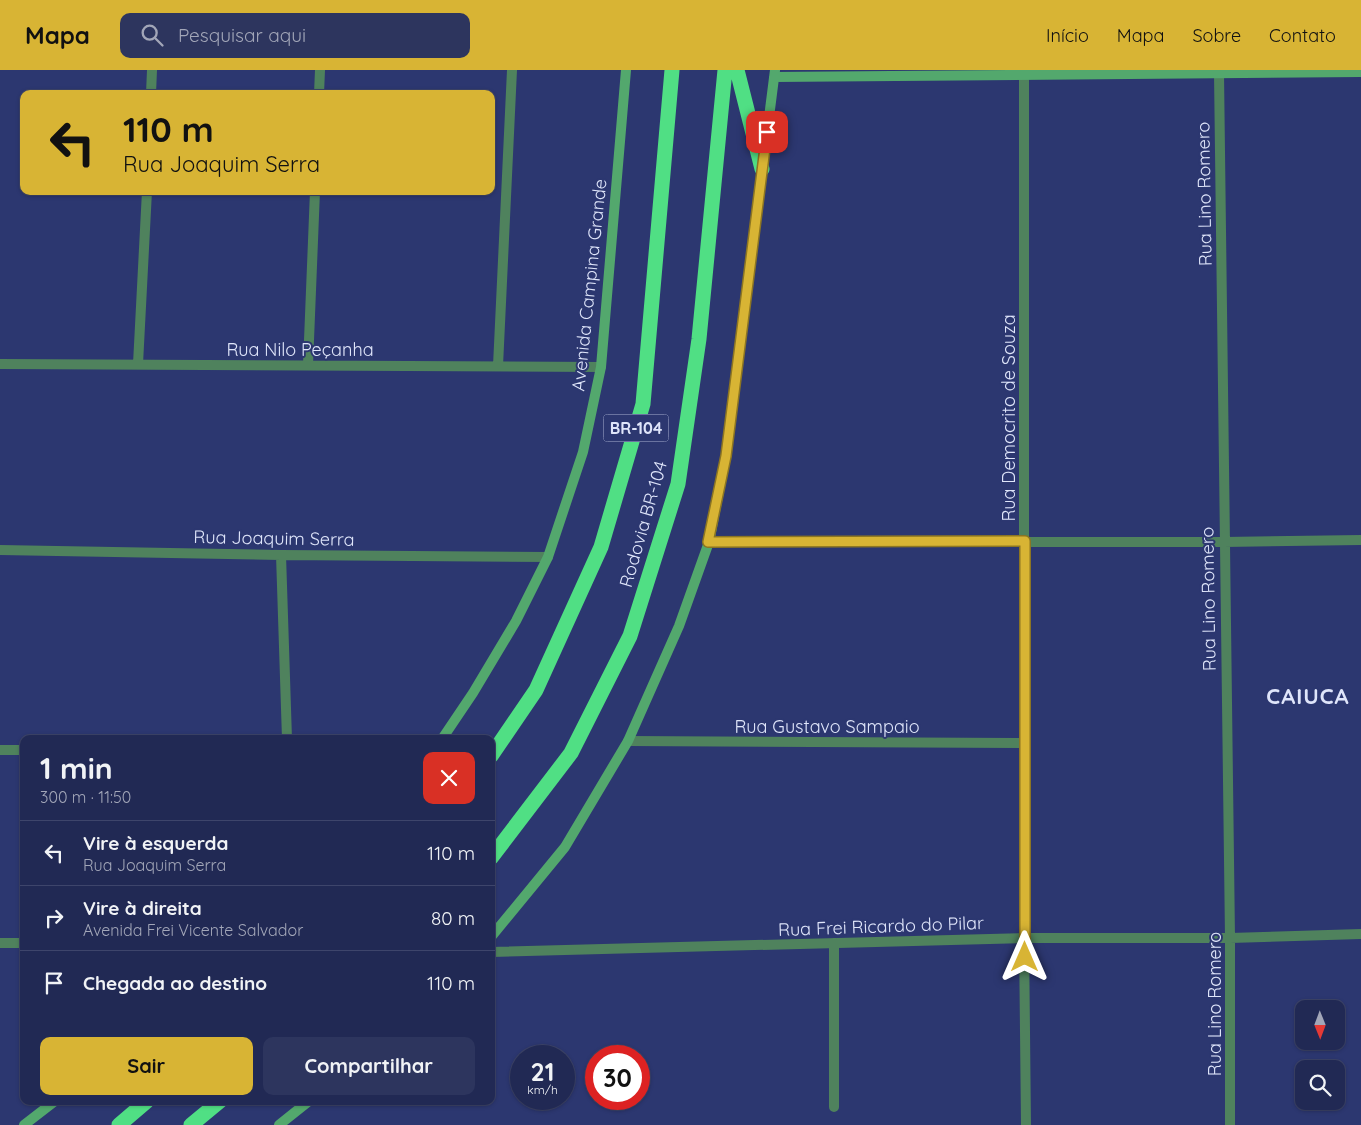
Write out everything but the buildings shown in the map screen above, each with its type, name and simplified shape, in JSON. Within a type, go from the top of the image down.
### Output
[{"type":"highway","name":"Rodovia BR-104","points":[[495,750],[536,690],[601,547],[643,404],[672,70]]},
{"type":"highway","name":"Rodovia BR-104","points":[[495,853],[571,754],[630,636],[678,484],[699,339],[725,70]]},
{"type":"highway","points":[[737,70],[762,170]]},
{"type":"highway","points":[[119,1125],[142,1105]]},
{"type":"highway","points":[[191,1125],[215,1105]]},
{"type":"main road","name":"Avenida Campina Grande","points":[[445,735],[473,693],[516,621],[548,557],[583,452],[601,367],[626,70]]},
{"type":"main road","points":[[495,932],[565,847],[628,741],[679,626],[708,542],[726,456],[775,73],[1361,72]]},
{"type":"main road","points":[[24,1125],[50,1105]]},
{"type":"main road","points":[[278,1125],[304,1105]]},
{"type":"street","points":[[151,90],[152,70]]},
{"type":"street","points":[[319,90],[320,70]]},
{"type":"street","points":[[498,366],[512,70]]},
{"type":"street","name":"Rua Democrito de Souza","points":[[1024,72],[1024,938],[1026,1125]]},
{"type":"street","name":"Rua Lino Romero","points":[[1219,73],[1230,938],[1230,1125]]},
{"type":"street","points":[[138,364],[146,195]]},
{"type":"street","points":[[308,365],[315,195]]},
{"type":"street","name":"Rua Nilo Peçanha","points":[[0,364],[601,367]]},
{"type":"street","points":[[708,542],[1224,542],[1361,540]]},
{"type":"street","name":"Rua Joaquim Serra","points":[[0,550],[548,557]]},
{"type":"street","points":[[281,555],[287,735]]},
{"type":"street","name":"Rua Gustavo Sampaio","points":[[628,741],[1025,743]]},
{"type":"street","points":[[0,750],[20,750]]},
{"type":"street","name":"Rua Frei Ricardo do Pilar","points":[[495,952],[1024,938],[1230,938],[1361,934]]},
{"type":"street","points":[[0,943],[20,943]]},
{"type":"street","points":[[834,943],[834,1106]]},
{"type":"district","name":"CAIUCA","points":[[1308,696]]},
{"type":"route","points":[[767,132],[726,456],[708,542],[1025,541],[1025,957]]}]
